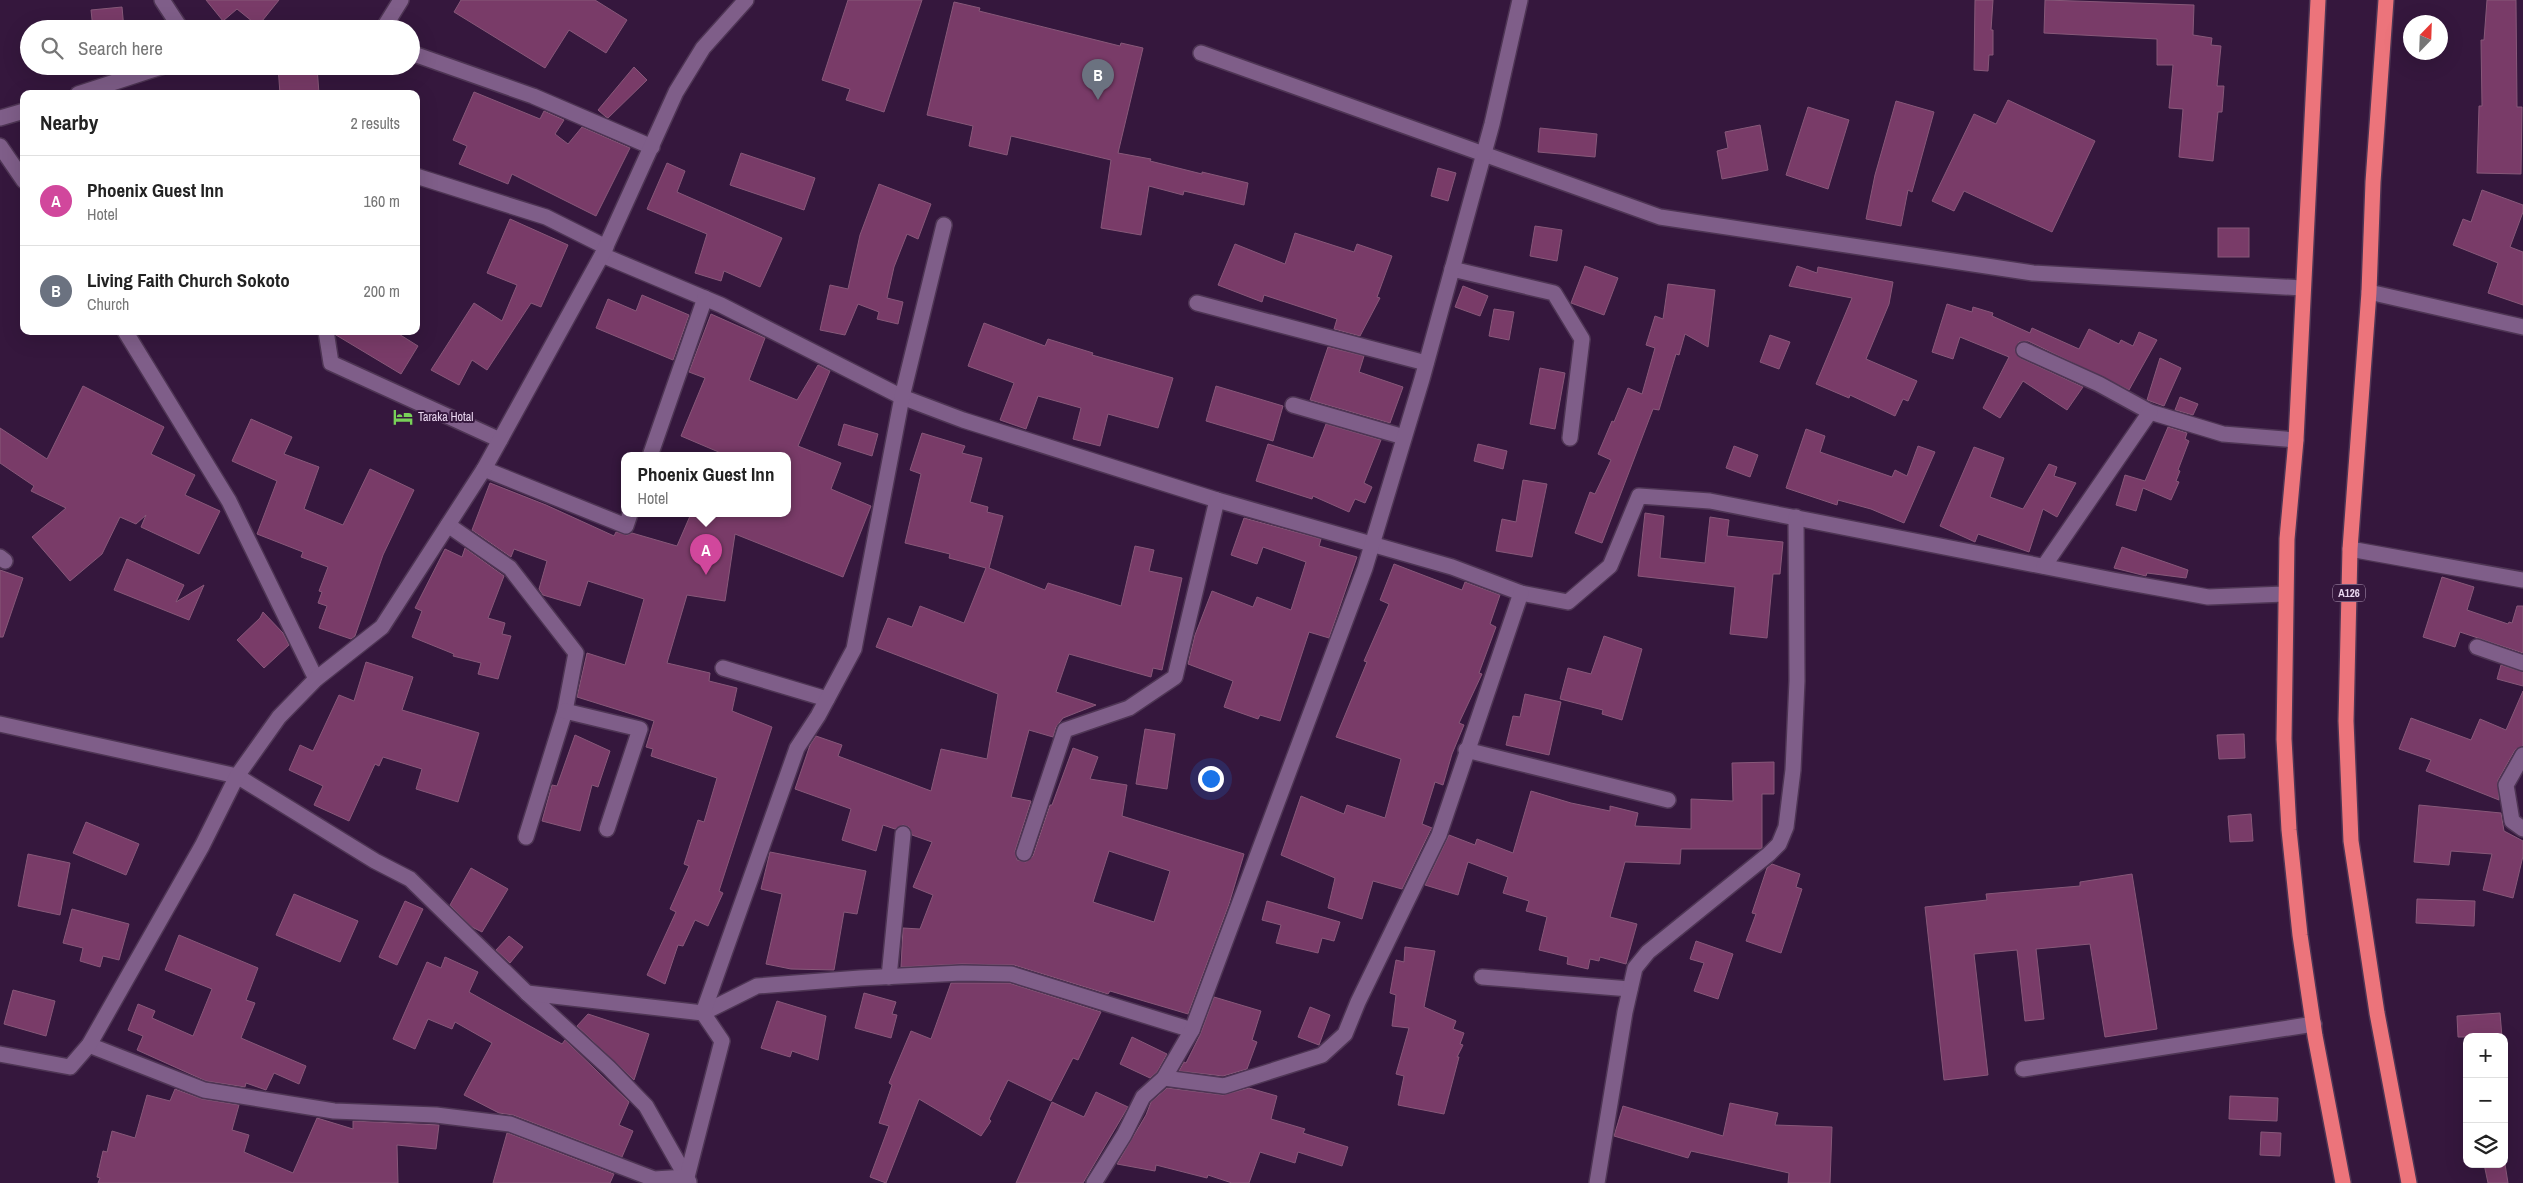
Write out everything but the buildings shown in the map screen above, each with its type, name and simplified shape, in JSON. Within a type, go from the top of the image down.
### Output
[{"type":"highway","points":[[2318,0],[2302,288],[2296,440],[2287,539],[2284,739],[2289,830],[2300,935],[2343,1183]]},
{"type":"highway","name":"A126","points":[[2386,0],[2373,182],[2369,292],[2350,549],[2346,721],[2351,841],[2377,1013],[2409,1183]]},
{"type":"street","points":[[162,0],[175,20]]},
{"type":"street","points":[[388,20],[401,0]]},
{"type":"street","points":[[0,1054],[70,1067],[89,1045],[197,854],[237,776],[279,717],[316,679],[382,627],[484,469],[604,251],[676,92],[703,48],[746,0]]},
{"type":"street","points":[[1094,1183],[1124,1135],[1143,1097],[1164,1078],[1192,1030],[1372,545],[1426,363],[1484,154],[1520,0]]},
{"type":"street","points":[[1201,53],[1660,217],[2033,274],[2302,288]]},
{"type":"street","points":[[420,56],[533,96],[652,147]]},
{"type":"street","points":[[90,90],[136,75]]},
{"type":"street","points":[[0,118],[20,112]]},
{"type":"street","points":[[0,146],[20,175]]},
{"type":"street","points":[[420,177],[546,217],[604,251],[705,298],[902,398],[962,420],[1217,500],[1452,566],[1521,593],[1568,602],[1610,566],[1639,496],[1710,501],[2208,597],[2285,594]]},
{"type":"street","points":[[703,1013],[797,748],[827,699],[854,649],[902,398],[944,225]]},
{"type":"street","points":[[1452,268],[1554,293],[1582,339],[1570,438]]},
{"type":"street","points":[[2369,292],[2523,327]]},
{"type":"street","points":[[651,452],[705,298]]},
{"type":"street","points":[[1197,302],[1426,363]]},
{"type":"street","points":[[127,335],[228,501],[316,679]]},
{"type":"street","points":[[327,335],[331,363],[500,440]]},
{"type":"street","points":[[2024,350],[2099,384],[2150,412],[2223,434],[2296,440]]},
{"type":"street","points":[[1293,405],[1404,437]]},
{"type":"street","points":[[2044,566],[2150,412]]},
{"type":"street","points":[[484,469],[626,526],[629,517]]},
{"type":"street","points":[[1024,853],[1065,730],[1129,708],[1175,678],[1217,500]]},
{"type":"street","points":[[1597,1183],[1635,968],[1648,952],[1769,854],[1778,844],[1786,826],[1793,770],[1797,681],[1796,517]]},
{"type":"street","points":[[448,525],[510,568],[576,652],[565,711],[526,837]]},
{"type":"street","points":[[2350,549],[2523,580]]},
{"type":"street","points":[[1164,1078],[1224,1086],[1322,1055],[1345,1034],[1358,1002],[1439,835],[1466,750],[1521,593]]},
{"type":"street","points":[[2477,647],[2523,663]]},
{"type":"street","points":[[724,668],[827,699]]},
{"type":"street","points":[[565,711],[640,729],[607,829]]},
{"type":"street","points":[[0,724],[237,776],[375,861],[410,879],[609,1068],[646,1106],[688,1180]]},
{"type":"street","points":[[1466,750],[1668,800]]},
{"type":"street","points":[[2523,755],[2506,785],[2512,821],[2523,829]]},
{"type":"street","points":[[889,977],[903,834]]},
{"type":"street","points":[[528,993],[703,1013],[758,986],[889,977],[1010,974],[1192,1030]]},
{"type":"street","points":[[1482,977],[1630,990]]},
{"type":"street","points":[[688,1180],[722,1041],[703,1013]]},
{"type":"street","points":[[2023,1069],[2314,1024]]},
{"type":"street","points":[[89,1045],[204,1090],[334,1111],[436,1115],[510,1124],[654,1179],[688,1180]]},
{"type":"place","name":"Living Faith Church Sokoto","points":[[1098,100]]},
{"type":"place","name":"Taraka Hotal","points":[[403,417]]},
{"type":"place","name":"Phoenix Guest Inn","points":[[706,575]]}]
